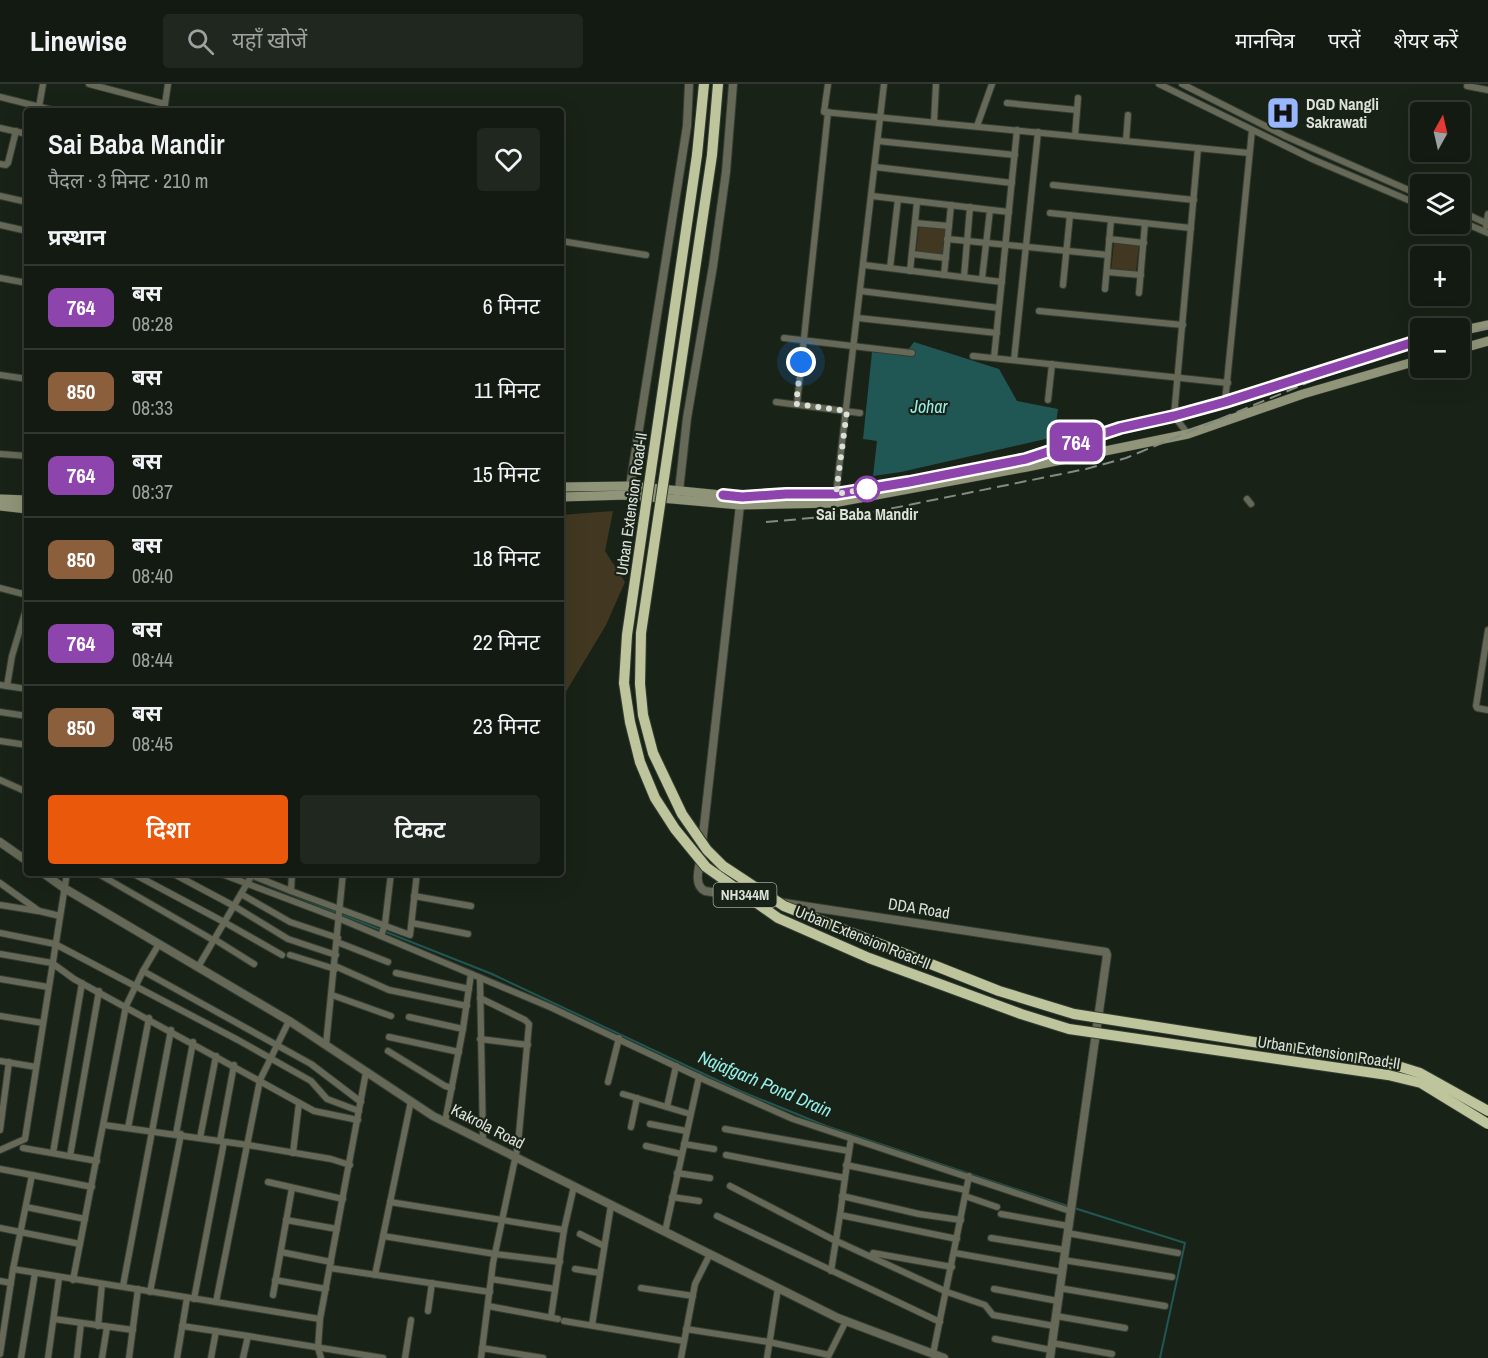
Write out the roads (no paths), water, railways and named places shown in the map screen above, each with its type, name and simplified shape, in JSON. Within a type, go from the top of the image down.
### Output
[{"type":"highway","name":"Urban Extension Road-II","points":[[704,84],[698,155],[627,635],[624,683],[630,723],[640,762],[655,798],[675,829],[706,867],[778,918],[869,958],[1021,1014],[1069,1029],[1388,1075],[1421,1083],[1488,1124]]},
{"type":"highway","name":"Urban Extension Road-II","points":[[718,84],[712,155],[641,633],[640,684],[643,715],[652,753],[682,814],[707,850],[723,866],[784,906],[999,991],[1074,1014],[1388,1063],[1420,1073],[1488,1111]]},
{"type":"main road","points":[[1470,328],[1488,324]]},
{"type":"main road","points":[[1470,346],[1488,341]]},
{"type":"main road","points":[[564,487],[630,486],[742,497],[836,494],[909,482],[1026,459],[1120,428],[1225,402],[1410,343]]},
{"type":"main road","points":[[564,497],[627,495],[739,506],[833,503],[1188,434],[1303,394],[1410,363]]},
{"type":"main road","points":[[0,499],[24,500]]},
{"type":"main road","points":[[0,506],[24,509]]},
{"type":"street","points":[[39,107],[43,84]]},
{"type":"street","points":[[89,84],[164,108],[168,84]]},
{"type":"street","points":[[630,486],[687,126],[689,84]]},
{"type":"street","points":[[679,491],[687,418],[715,255],[726,172],[733,84]]},
{"type":"street","points":[[828,84],[824,112],[1249,153]]},
{"type":"street","points":[[836,494],[885,84]]},
{"type":"street","points":[[934,122],[936,84]]},
{"type":"street","points":[[977,126],[992,84]]},
{"type":"street","points":[[1159,84],[1312,159],[1410,201]]},
{"type":"street","points":[[1182,84],[1285,136],[1410,191]]},
{"type":"street","points":[[1467,87],[1488,90]]},
{"type":"street","points":[[0,98],[43,108]]},
{"type":"street","points":[[1075,136],[1078,98]]},
{"type":"street","points":[[1007,103],[1077,110]]},
{"type":"street","points":[[796,404],[828,112]]},
{"type":"street","points":[[1126,141],[1128,115]]},
{"type":"street","points":[[0,128],[24,133]]},
{"type":"street","points":[[994,358],[1017,130]]},
{"type":"street","points":[[1225,402],[1252,130]]},
{"type":"street","points":[[0,164],[8,164],[16,131]]},
{"type":"street","points":[[1014,360],[1038,132]]},
{"type":"street","points":[[878,141],[1015,155]]},
{"type":"street","points":[[1188,434],[1174,416],[1198,148]]},
{"type":"street","points":[[875,168],[1012,183]]},
{"type":"street","points":[[1053,185],[1194,200]]},
{"type":"street","points":[[0,196],[24,201]]},
{"type":"street","points":[[872,196],[1009,212]]},
{"type":"street","points":[[890,268],[898,199]]},
{"type":"street","points":[[910,271],[917,202]]},
{"type":"street","points":[[944,275],[951,205]]},
{"type":"street","points":[[964,277],[970,207]]},
{"type":"street","points":[[982,279],[990,210]]},
{"type":"street","points":[[1050,213],[1191,228]]},
{"type":"street","points":[[1470,225],[1487,233],[1488,214]]},
{"type":"street","points":[[1063,285],[1070,215]]},
{"type":"street","points":[[1470,215],[1487,223]]},
{"type":"street","points":[[1105,289],[1111,220]]},
{"type":"street","points":[[915,223],[949,226]]},
{"type":"street","points":[[1139,293],[1145,223]]},
{"type":"street","points":[[0,225],[24,230]]},
{"type":"street","points":[[947,239],[1108,255]]},
{"type":"street","points":[[1110,239],[1144,243]]},
{"type":"street","points":[[564,242],[646,255]]},
{"type":"street","points":[[912,254],[946,258]]},
{"type":"street","points":[[864,265],[1002,282]]},
{"type":"street","points":[[1107,272],[1141,275]]},
{"type":"street","points":[[0,278],[24,282]]},
{"type":"street","points":[[861,291],[999,308]]},
{"type":"street","points":[[1039,311],[1183,325]]},
{"type":"street","points":[[858,318],[997,333]]},
{"type":"street","points":[[784,338],[912,353]]},
{"type":"street","points":[[973,356],[1228,383]]},
{"type":"street","points":[[1048,400],[1052,364]]},
{"type":"street","points":[[0,381],[0,375],[24,379]]},
{"type":"street","points":[[776,402],[860,413]]},
{"type":"street","points":[[0,454],[24,456]]},
{"type":"street","name":"DDA Road","points":[[739,506],[698,885],[700,889],[1106,952],[1051,1350]]},
{"type":"street","points":[[0,588],[24,593]]},
{"type":"street","points":[[24,616],[4,685],[24,688]]},
{"type":"street","points":[[1488,630],[1476,706],[1488,710]]},
{"type":"street","points":[[0,712],[24,716]]},
{"type":"street","points":[[0,741],[24,745]]},
{"type":"street","points":[[0,780],[24,791]]},
{"type":"street","points":[[0,842],[24,859]]},
{"type":"street","name":"Kakrola Road","points":[[47,876],[289,1021],[446,1122],[846,1321],[944,1358]]},
{"type":"street","points":[[0,1150],[25,1139],[66,876]]},
{"type":"street","points":[[102,876],[255,964]]},
{"type":"street","points":[[138,876],[282,955]]},
{"type":"street","points":[[178,876],[234,906],[288,939],[336,955]]},
{"type":"street","points":[[291,891],[292,876]]},
{"type":"street","points":[[327,1045],[343,876]]},
{"type":"street","points":[[382,930],[391,876]]},
{"type":"street","points":[[249,878],[291,891],[338,914],[382,930],[410,935],[417,876]]},
{"type":"street","points":[[249,878],[382,930],[471,974],[619,1038],[776,1112],[851,1139],[1070,1207]]},
{"type":"street","points":[[198,967],[249,878]]},
{"type":"street","points":[[0,883],[39,911]]},
{"type":"street","points":[[241,894],[290,922],[388,962]]},
{"type":"street","points":[[414,896],[471,906]]},
{"type":"street","points":[[0,905],[60,916]]},
{"type":"street","points":[[412,923],[468,934]]},
{"type":"street","points":[[0,933],[55,944],[271,1058],[311,1081],[326,1098],[359,1111]]},
{"type":"street","points":[[73,1280],[126,1006],[159,944]]},
{"type":"street","points":[[0,954],[52,963],[82,983],[193,1042],[314,1111],[358,1120]]},
{"type":"street","points":[[290,955],[335,968],[389,990],[467,1006]]},
{"type":"street","points":[[143,971],[311,1064],[361,1102]]},
{"type":"street","points":[[396,973],[469,989]]},
{"type":"street","points":[[446,1122],[464,1029],[471,974]]},
{"type":"street","points":[[480,978],[483,1141]]},
{"type":"street","points":[[0,979],[48,987]]},
{"type":"street","points":[[53,1153],[82,983]]},
{"type":"street","points":[[70,1156],[99,991]]},
{"type":"street","points":[[332,995],[391,1016]]},
{"type":"street","points":[[480,998],[528,1022],[528,1045],[518,1145],[495,1254],[481,1358]]},
{"type":"street","points":[[0,1016],[43,1023]]},
{"type":"street","points":[[409,1017],[464,1029]]},
{"type":"street","points":[[128,1128],[149,1018]]},
{"type":"street","points":[[216,1302],[260,1080],[289,1021]]},
{"type":"street","points":[[123,1286],[171,1030]]},
{"type":"street","points":[[389,1037],[459,1052]]},
{"type":"street","points":[[608,1082],[619,1038]]},
{"type":"street","points":[[480,1039],[528,1045]]},
{"type":"street","points":[[150,1292],[193,1042]]},
{"type":"street","points":[[388,1051],[452,1088]]},
{"type":"street","points":[[200,1138],[216,1056]]},
{"type":"street","points":[[0,1061],[36,1067]]},
{"type":"street","points":[[0,1130],[9,1062]]},
{"type":"street","points":[[194,1299],[234,1065]]},
{"type":"street","points":[[667,1107],[676,1066]]},
{"type":"street","points":[[321,1358],[318,1348],[320,1319],[366,1072]]},
{"type":"street","points":[[665,1232],[699,1077]]},
{"type":"street","points":[[623,1094],[690,1114]]},
{"type":"street","points":[[631,1126],[638,1098]]},
{"type":"street","points":[[375,1275],[411,1101]]},
{"type":"street","points":[[293,1153],[299,1103]]},
{"type":"street","points":[[650,1124],[686,1131]]},
{"type":"street","points":[[104,1125],[248,1145],[350,1165]]},
{"type":"street","points":[[725,1129],[849,1151]]},
{"type":"street","points":[[831,1271],[851,1139]]},
{"type":"street","points":[[684,1144],[714,1149]]},
{"type":"street","points":[[646,1146],[681,1154]]},
{"type":"street","points":[[23,1148],[97,1161]]},
{"type":"street","points":[[726,1155],[845,1178]]},
{"type":"street","points":[[846,1166],[966,1193],[997,1207]]},
{"type":"street","points":[[0,1169],[92,1187]]},
{"type":"street","points":[[677,1173],[710,1178]]},
{"type":"street","points":[[0,1354],[13,1269],[32,1175]]},
{"type":"street","points":[[933,1354],[969,1176]]},
{"type":"street","points":[[268,1182],[343,1199]]},
{"type":"street","points":[[557,1319],[555,1289],[564,1230],[574,1186]]},
{"type":"street","points":[[730,1186],[836,1240],[947,1292],[985,1305],[993,1315],[1054,1326]]},
{"type":"street","points":[[273,1295],[292,1188]]},
{"type":"street","points":[[842,1196],[919,1214],[961,1220]]},
{"type":"street","points":[[672,1197],[699,1202]]},
{"type":"street","points":[[390,1202],[564,1230]]},
{"type":"street","points":[[592,1325],[611,1205]]},
{"type":"street","points":[[26,1207],[85,1219]]},
{"type":"street","points":[[1001,1214],[1178,1253]]},
{"type":"street","points":[[840,1215],[957,1239]]},
{"type":"street","points":[[717,1216],[940,1322]]},
{"type":"street","points":[[286,1220],[337,1229]]},
{"type":"street","points":[[0,1228],[80,1244]]},
{"type":"street","points":[[580,1234],[604,1246]]},
{"type":"street","points":[[383,1236],[560,1262]]},
{"type":"street","points":[[991,1238],[1172,1277]]},
{"type":"street","points":[[860,1251],[952,1267]]},
{"type":"street","points":[[280,1252],[375,1275],[490,1292]]},
{"type":"street","points":[[955,1253],[1062,1272]]},
{"type":"street","points":[[681,1358],[695,1284],[710,1254]]},
{"type":"street","points":[[13,1269],[320,1319]]},
{"type":"street","points":[[575,1269],[600,1273]]},
{"type":"street","points":[[21,1358],[35,1273]]},
{"type":"street","points":[[48,1358],[59,1278]]},
{"type":"street","points":[[491,1279],[555,1289]]},
{"type":"street","points":[[276,1280],[326,1289]]},
{"type":"street","points":[[0,1281],[11,1283]]},
{"type":"street","points":[[428,1311],[432,1283]]},
{"type":"street","points":[[98,1326],[102,1284]]},
{"type":"street","points":[[641,1288],[693,1296]]},
{"type":"street","points":[[767,1358],[778,1288]]},
{"type":"street","points":[[1059,1288],[1165,1306]]},
{"type":"street","points":[[994,1289],[1058,1301]]},
{"type":"street","points":[[129,1358],[138,1290]]},
{"type":"street","points":[[177,1358],[187,1298]]},
{"type":"street","points":[[488,1306],[684,1341]]},
{"type":"street","points":[[1056,1316],[1125,1328]]},
{"type":"street","points":[[54,1319],[133,1330]]},
{"type":"street","points":[[405,1358],[411,1320]]},
{"type":"street","points":[[686,1329],[769,1342],[828,1356],[846,1321]]},
{"type":"street","points":[[76,1358],[81,1323]]},
{"type":"street","points":[[182,1326],[383,1358]]},
{"type":"street","points":[[102,1358],[108,1327]]},
{"type":"street","points":[[212,1358],[216,1331]]},
{"type":"street","points":[[243,1358],[248,1336]]},
{"type":"street","points":[[995,1339],[1051,1350],[1112,1354]]},
{"type":"street","points":[[482,1348],[543,1358]]},
{"type":"water","name":"Johar","points":[[914,342],[999,369],[1017,401],[1058,409],[1054,437],[901,472],[873,476],[877,441],[863,439],[872,352],[904,355]]},
{"type":"waterway","name":"Najafgarh Pond Drain","points":[[252,879],[492,974],[740,1091],[826,1126],[1185,1243],[1160,1358]]},
{"type":"railway","points":[[1470,332],[1488,328]]},
{"type":"railway","points":[[766,522],[869,513],[1086,469],[1126,458],[1377,354],[1410,344]]},
{"type":"place","name":"DGD Nangli Sakrawati","points":[[1283,113]]},
{"type":"place","name":"Sai Baba Mandir","points":[[867,489]]}]
